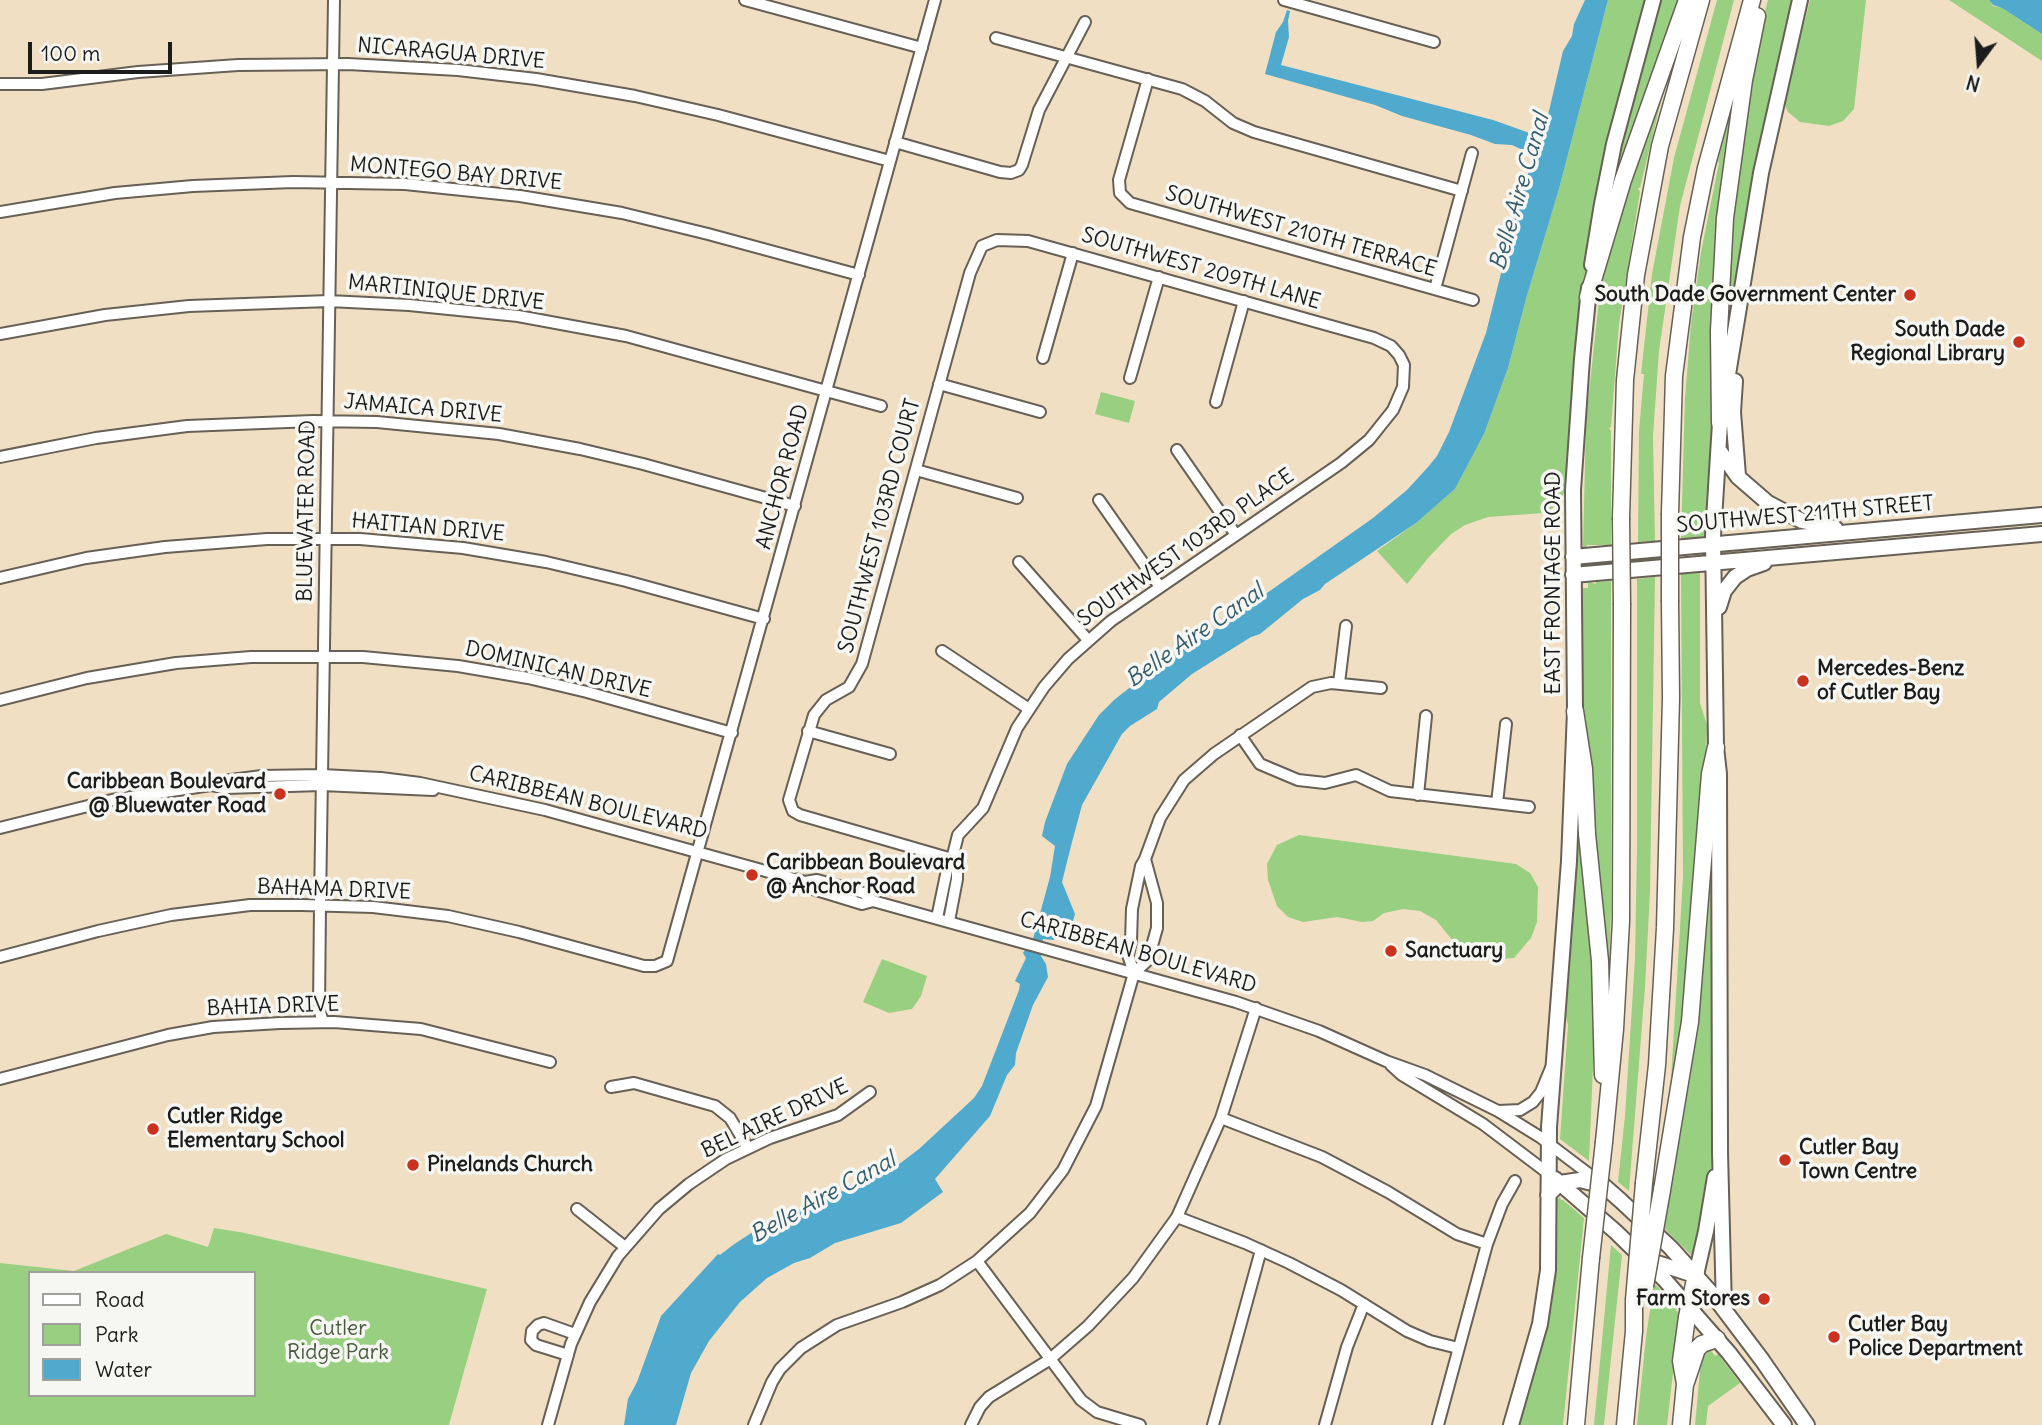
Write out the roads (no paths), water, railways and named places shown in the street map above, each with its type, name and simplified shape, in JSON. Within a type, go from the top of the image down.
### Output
[{"type":"highway","points":[[1588,297],[1623,180],[1687,0]]},
{"type":"highway","points":[[1576,1425],[1614,1041],[1621,921],[1621,518],[1625,380],[1638,264],[1660,146],[1701,0]]},
{"type":"highway","points":[[1638,1303],[1644,1183],[1657,1065],[1665,928],[1670,752],[1670,513],[1674,376],[1688,265],[1706,168],[1752,0]]},
{"type":"highway","points":[[1720,423],[1719,331],[1726,218],[1744,80],[1761,0]]},
{"type":"highway","points":[[1575,711],[1584,769],[1600,961],[1604,1142]]},
{"type":"highway","points":[[1625,1425],[1638,1303],[1662,1191],[1690,1022],[1710,774],[1716,747]]},
{"type":"highway","points":[[1685,1384],[1681,1362],[1696,1275]]},
{"type":"highway","points":[[1681,1425],[1685,1384],[1697,1349],[1702,1344],[1717,1339]]},
{"type":"main road","name":"EAST FRONTAGE ROAD","points":[[1511,1425],[1540,1324],[1547,1282],[1548,1195],[1554,1178],[1549,1144],[1569,861],[1575,711],[1574,477],[1588,297],[1612,156],[1653,0]]},
{"type":"main road","points":[[1724,1309],[1714,562],[1720,423],[1758,184],[1800,0]]},
{"type":"main road","points":[[1738,319],[1733,412],[1738,477]]},
{"type":"main road","points":[[1719,450],[1738,477],[1768,503],[1793,517],[1821,526],[1854,531]]},
{"type":"main road","name":"SOUTHWEST 211TH STREET","points":[[1573,557],[2042,515]]},
{"type":"main road","name":"SOUTHWEST 211TH STREET","points":[[1573,575],[2042,534]]},
{"type":"main road","points":[[1716,618],[1724,591],[1735,577],[1747,569],[1779,558]]},
{"type":"main road","points":[[1645,1259],[1696,1275],[1720,1152]]},
{"type":"main road","points":[[1554,1178],[1580,1180],[1604,1186]]},
{"type":"main road","name":"CARIBBEAN BOULEVARD","points":[[1554,1178],[1645,1259],[1717,1339],[1784,1425]]},
{"type":"main road","name":"CARIBBEAN BOULEVARD","points":[[1604,1186],[1696,1275],[1765,1363],[1807,1425]]},
{"type":"street","name":"BLUEWATER ROAD","points":[[323,1022],[319,1009],[320,905],[334,0]]},
{"type":"street","points":[[746,0],[922,48]]},
{"type":"street","name":"ANCHOR ROAD","points":[[664,963],[671,953],[935,0]]},
{"type":"street","points":[[1285,0],[1434,42]]},
{"type":"street","points":[[895,142],[1000,172],[1011,173],[1018,170],[1023,165],[1039,110],[1085,22]]},
{"type":"street","points":[[996,38],[1191,93],[1233,123],[1254,132],[1462,191]]},
{"type":"street","name":"NICARAGUA DRIVE","points":[[0,84],[42,84],[219,66],[332,64],[470,72],[617,92],[718,115],[890,161]]},
{"type":"street","name":"SOUTHWEST 210TH TERRACE","points":[[1147,79],[1120,175],[1119,189],[1122,196],[1136,206],[1473,300]]},
{"type":"street","points":[[1435,289],[1472,153]]},
{"type":"street","name":"MONTEGO BAY DRIVE","points":[[0,212],[63,200],[141,190],[222,184],[331,181],[405,184],[470,190],[592,208],[681,227],[859,275]]},
{"type":"street","name":"SOUTHWEST 209TH LANE","points":[[990,241],[1021,240],[1073,253],[1374,338],[1385,342],[1397,353]]},
{"type":"street","name":"SOUTHWEST 103RD COURT","points":[[952,859],[804,817],[791,808],[790,796],[817,710],[826,700],[846,690],[860,670],[976,254],[990,241]]},
{"type":"street","points":[[1043,358],[1073,253]]},
{"type":"street","points":[[1130,378],[1159,277]]},
{"type":"street","name":"MARTINIQUE DRIVE","points":[[0,334],[136,311],[220,304],[329,301],[391,303],[467,310],[569,325],[672,348],[881,406]]},
{"type":"street","points":[[1216,402],[1244,301]]},
{"type":"street","name":"SOUTHWEST 103RD PLACE","points":[[943,919],[947,870],[961,830],[983,808],[1003,758],[1029,709],[1060,668],[1111,621],[1350,456],[1375,434],[1393,410],[1404,387],[1404,365],[1397,353]]},
{"type":"street","points":[[939,384],[1040,412]]},
{"type":"street","name":"JAMAICA DRIVE","points":[[0,457],[71,442],[162,429],[327,421],[425,426],[523,438],[643,464],[795,506]]},
{"type":"street","points":[[1177,450],[1236,535]]},
{"type":"street","points":[[916,470],[1017,498]]},
{"type":"street","points":[[1099,500],[1160,587]]},
{"type":"street","name":"HAITIAN DRIVE","points":[[0,578],[86,558],[232,541],[325,539],[417,543],[516,556],[610,576],[764,619]]},
{"type":"street","points":[[1019,562],[1088,640]]},
{"type":"street","points":[[1339,684],[1346,626]]},
{"type":"street","points":[[942,651],[1029,709]]},
{"type":"street","name":"DOMINICAN DRIVE","points":[[0,700],[87,678],[176,663],[251,657],[324,656],[426,662],[508,674],[587,692],[732,733]]},
{"type":"street","points":[[1134,973],[1128,955],[1133,899],[1141,866],[1160,818],[1184,780],[1240,735],[1312,687],[1325,683],[1381,688]]},
{"type":"street","points":[[1418,794],[1426,716]]},
{"type":"street","points":[[1497,803],[1506,724]]},
{"type":"street","points":[[808,732],[890,754]]},
{"type":"street","points":[[1240,735],[1260,764],[1292,779],[1325,783],[1356,775],[1386,790],[1529,807]]},
{"type":"street","name":"CARIBBEAN BOULEVARD","points":[[0,828],[112,800],[211,785],[225,788],[322,780],[418,791],[442,790],[536,808],[805,882],[817,880],[864,893],[873,901],[1255,1008],[1335,1037],[1386,1061],[1425,1075],[1498,1111],[1549,1144],[1604,1186]]},
{"type":"street","points":[[754,1425],[764,1398],[780,1369],[813,1339],[837,1325],[921,1294],[977,1261],[1030,1213],[1070,1157],[1096,1106],[1134,973],[1148,960],[1155,938],[1159,921],[1158,909],[1145,859]]},
{"type":"street","name":"BAHAMA DRIVE","points":[[0,957],[98,930],[171,915],[250,905],[320,905],[373,907],[448,916],[519,932],[639,965],[649,967],[664,963]]},
{"type":"street","points":[[1131,934],[1155,938]]},
{"type":"street","points":[[971,1425],[979,1407],[989,1397],[1049,1360],[1088,1326],[1133,1278],[1177,1217],[1221,1118],[1255,1008]]},
{"type":"street","name":"BAHIA DRIVE","points":[[0,1079],[137,1042],[213,1027],[323,1022],[421,1029],[550,1062]]},
{"type":"street","name":"CARIBBEAN BOULEVARD","points":[[1386,1061],[1402,1075],[1483,1124],[1554,1178]]},
{"type":"street","points":[[1498,1111],[1520,1110],[1534,1102],[1554,1063]]},
{"type":"street","points":[[611,1087],[634,1083],[715,1106],[730,1118],[748,1148]]},
{"type":"street","name":"BEL AIRE DRIVE","points":[[548,1425],[575,1334],[597,1289],[625,1247],[659,1209],[719,1163],[748,1148],[838,1115],[870,1092]]},
{"type":"street","points":[[1221,1118],[1322,1157],[1376,1185],[1457,1234],[1487,1244]]},
{"type":"street","points":[[1438,1425],[1487,1244],[1502,1203],[1515,1181]]},
{"type":"street","points":[[577,1209],[625,1247]]},
{"type":"street","points":[[1177,1217],[1261,1250],[1316,1276],[1416,1335],[1458,1348]]},
{"type":"street","points":[[1213,1425],[1261,1250]]},
{"type":"street","points":[[977,1261],[1049,1360],[1085,1404],[1102,1414],[1140,1425]]},
{"type":"street","points":[[1325,1425],[1347,1347],[1364,1304]]},
{"type":"street","points":[[568,1355],[536,1345],[531,1340],[532,1331],[544,1323],[575,1334]]},
{"type":"water","name":"Belle Aire Canal","points":[[1585,0],[1608,0],[1559,189],[1508,368],[1484,434],[1455,489],[1416,523],[1303,599],[1260,634],[1192,674],[1159,702],[1157,709],[1122,734],[1082,805],[1071,846],[1062,882],[1075,914],[1070,931],[1053,940],[1043,939],[1041,956],[1046,964],[1048,977],[1033,1005],[1016,1053],[1015,1065],[1007,1075],[990,1116],[935,1179],[943,1192],[901,1223],[835,1243],[767,1278],[740,1302],[709,1341],[691,1373],[676,1425],[624,1425],[628,1399],[661,1316],[718,1254],[774,1218],[853,1188],[894,1168],[919,1149],[974,1098],[982,1086],[1019,990],[1020,984],[1015,981],[1026,958],[1023,953],[1033,939],[1050,877],[1055,846],[1042,836],[1045,822],[1067,764],[1099,715],[1161,663],[1219,627],[1373,518],[1407,490],[1428,467],[1449,432],[1486,333],[1523,186],[1533,162],[1531,154],[1512,145],[1495,144],[1402,116],[1375,105],[1265,74],[1276,32],[1287,10],[1290,11],[1289,37],[1281,65],[1493,120],[1538,136],[1545,128],[1563,51],[1572,36],[1574,24]]},
{"type":"water","points":[[1989,0],[2042,0],[2042,34],[1993,5]]},
{"type":"place","name":"South Dade Government Center","points":[[1910,295]]},
{"type":"place","name":"South Dade Regional Library","points":[[2019,342]]},
{"type":"place","name":"Mercedes-Benz of Cutler Bay","points":[[1803,681]]},
{"type":"place","name":"Caribbean Boulevard @ Bluewater Road","points":[[280,794]]},
{"type":"place","name":"Caribbean Boulevard @ Anchor Road","points":[[752,875]]},
{"type":"place","name":"Sanctuary","points":[[1391,951]]},
{"type":"place","name":"Cutler Ridge Elementary School","points":[[153,1129]]},
{"type":"place","name":"Cutler Bay Town Centre","points":[[1785,1160]]},
{"type":"place","name":"Pinelands Church","points":[[413,1165]]},
{"type":"place","name":"Farm Stores","points":[[1764,1299]]},
{"type":"place","name":"Cutler Bay Police Department","points":[[1834,1337]]},
{"type":"park label","name":"Cutler Ridge Park","points":[[338,1341]]}]
